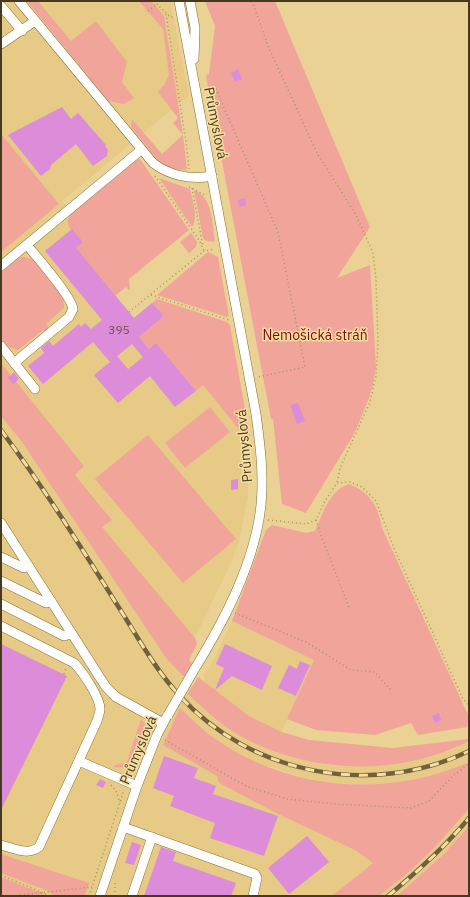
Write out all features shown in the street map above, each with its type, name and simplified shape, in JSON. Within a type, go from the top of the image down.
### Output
[{"type":"street","points":[[19,1],[153,163],[165,171],[190,177],[212,176]]},
{"type":"street","name":"Průmyslová","points":[[101,896],[137,786],[157,734],[194,670],[226,609],[249,558],[258,520],[262,493],[261,455],[256,414],[179,1]]},
{"type":"street","points":[[190,1],[195,28],[193,79]]},
{"type":"street","points":[[3,12],[22,31]]},
{"type":"street","points":[[1,44],[35,21]]},
{"type":"street","points":[[1,266],[141,150]]},
{"type":"street","points":[[14,363],[69,316],[73,309],[70,301],[51,273],[27,245]]},
{"type":"street","points":[[1,346],[35,389]]},
{"type":"street","points":[[1,525],[111,693],[165,719]]},
{"type":"street","points":[[1,557],[24,568],[28,565]]},
{"type":"street","points":[[1,581],[46,603],[51,601]]},
{"type":"street","points":[[1,604],[64,636],[72,634]]},
{"type":"street","points":[[1,626],[74,663],[82,672],[100,704],[100,713],[39,847],[34,851],[28,852],[1,844]]},
{"type":"street","points":[[79,761],[137,786]]},
{"type":"street","points":[[123,827],[255,874],[257,878],[253,896]]},
{"type":"street","points":[[132,896],[152,837]]},
{"type":"path","points":[[154,1],[166,14],[190,177],[204,251]]},
{"type":"path","points":[[252,1],[268,46],[317,153],[356,215],[373,253],[376,279],[378,343],[376,376],[370,402],[340,468],[337,483],[325,500],[316,520],[325,548],[349,607]]},
{"type":"path","points":[[148,11],[157,4]]},
{"type":"path","points":[[196,90],[215,87],[278,232],[305,367],[250,379]]},
{"type":"path","points":[[154,174],[160,176]]},
{"type":"path","points":[[186,186],[200,191],[206,196]]},
{"type":"path","points":[[129,312],[204,251],[217,248]]},
{"type":"path","points":[[150,294],[231,321],[230,314]]},
{"type":"path","points":[[337,483],[350,482],[362,487],[376,501],[394,548],[440,649],[463,699],[469,705]]},
{"type":"path","points":[[258,520],[306,524],[316,520]]},
{"type":"path","points":[[226,609],[306,642],[351,670],[375,672],[391,690]]},
{"type":"path","points":[[157,734],[246,786],[287,799],[335,804],[411,808],[429,801],[454,775],[469,764]]},
{"type":"path","points":[[89,896],[120,803],[116,791],[108,782]]},
{"type":"path","points":[[1,875],[44,892],[50,896]]},
{"type":"path","points":[[12,896],[92,887]]},
{"type":"shaded area","points":[[1,1],[170,1],[189,95],[62,201],[75,216],[83,242],[117,299],[134,318],[152,303],[164,316],[139,337],[156,343],[195,391],[203,385],[245,437],[248,465],[248,496],[239,541],[233,558],[195,638],[102,527],[112,519],[75,474],[84,466],[1,363]]},
{"type":"shaded area","points":[[1,416],[22,442],[166,658],[197,691],[205,682],[203,674],[211,666],[232,621],[314,660],[274,749],[327,765],[350,767],[375,766],[403,763],[430,757],[454,749],[469,741],[469,762],[446,772],[411,781],[375,785],[331,783],[302,777],[266,765],[355,850],[373,863],[332,896],[1,896]]},
{"type":"shaded area","points":[[469,809],[469,826],[444,854],[397,896],[379,896],[410,871]]},
{"type":"green space","points":[[27,1],[38,1],[71,41],[96,21],[127,62],[122,82],[134,98],[124,104],[108,101]]},
{"type":"green space","points":[[139,1],[151,1],[164,16],[183,135],[173,123],[178,118],[158,92],[164,85],[169,75],[163,29]]},
{"type":"green space","name":"Nemošická stráň","points":[[205,1],[275,1],[370,227],[337,278],[370,265],[376,367],[373,385],[354,434],[306,513],[282,504],[273,419],[271,419],[206,75],[209,74],[215,26]]},
{"type":"green space","points":[[132,119],[162,154],[183,135],[187,170],[173,169],[159,162],[131,127]]},
{"type":"green space","points":[[1,134],[59,204],[1,252]]},
{"type":"green space","points":[[140,159],[189,230],[129,279],[129,290],[126,287],[115,296],[63,259],[83,242],[71,230],[68,219],[70,215],[135,161]]},
{"type":"green space","points":[[159,178],[190,189],[195,214],[192,227]]},
{"type":"green space","points":[[194,190],[205,199],[208,205],[212,219],[215,241],[211,242],[203,238]]},
{"type":"green space","points":[[191,233],[197,242],[196,247],[189,253],[180,242]]},
{"type":"green space","points":[[208,252],[218,257],[229,316],[227,317],[157,295]]},
{"type":"green space","points":[[23,257],[34,259],[63,295],[64,308],[46,324],[50,329],[46,333],[43,330],[18,350],[7,346],[1,338],[1,272],[15,260]]},
{"type":"green space","points":[[157,299],[227,322],[230,325],[250,437],[245,437],[203,385],[196,391],[156,343],[149,349],[139,337],[164,316],[152,303]]},
{"type":"green space","points":[[1,363],[84,466],[75,475],[112,520],[102,527],[195,638],[197,644],[189,660],[192,663],[184,677],[166,658],[22,442],[1,416]]},
{"type":"green space","points":[[210,407],[230,432],[185,468],[165,443]]},
{"type":"green space","points":[[148,435],[236,539],[183,583],[95,479]]},
{"type":"green space","points":[[349,484],[356,487],[368,496],[378,513],[382,528],[469,717],[467,727],[418,735],[411,723],[375,735],[316,730],[287,719],[314,660],[232,621],[266,530],[272,525],[306,533],[315,531],[324,510],[336,491]]},
{"type":"green space","points":[[198,677],[249,716],[282,732],[309,740],[393,748],[469,739],[469,741],[441,753],[412,761],[382,766],[351,766],[321,763],[291,757],[262,747],[235,733],[211,715],[188,694]]},
{"type":"green space","points":[[180,708],[202,729],[217,740],[246,757],[276,770],[308,779],[340,784],[373,784],[406,781],[438,773],[469,762],[469,809],[436,846],[410,871],[379,896],[332,896],[373,863],[355,850],[278,814],[221,784],[218,781],[217,776],[163,745]]},
{"type":"green space","points":[[141,719],[146,725],[147,729],[129,768],[113,767],[115,765],[127,762]]},
{"type":"green space","points":[[469,826],[469,896],[397,896],[444,854]]},
{"type":"green space","points":[[1,854],[89,883],[85,896],[54,896],[48,891],[1,873]]},
{"type":"green space","points":[[1,877],[46,895],[47,896],[1,896]]},
{"type":"building","points":[[238,69],[242,79],[235,82],[231,73]]},
{"type":"building","points":[[62,107],[71,119],[78,113],[106,145],[105,146],[108,150],[107,156],[93,166],[76,144],[51,165],[50,169],[41,176],[8,135]]},
{"type":"building","points":[[245,198],[246,205],[239,207],[238,200]]},
{"type":"building","points":[[72,229],[83,242],[76,248],[134,318],[152,303],[164,316],[139,337],[149,349],[156,343],[196,391],[175,407],[150,376],[118,403],[94,375],[110,362],[93,342],[43,384],[28,366],[44,353],[41,348],[49,341],[53,346],[79,324],[81,327],[85,323],[91,329],[102,320],[45,251]],"holes":[[[132,344],[143,357],[128,369],[117,356]]]},
{"type":"building","points":[[14,372],[19,379],[13,384],[8,378]]},
{"type":"building","points":[[298,403],[305,421],[297,424],[290,405]]},
{"type":"building","points":[[238,479],[238,489],[231,490],[231,480]]},
{"type":"building","points":[[1,644],[67,676],[1,810]]},
{"type":"building","points":[[225,644],[272,666],[262,690],[232,676],[215,690],[224,668],[216,664]]},
{"type":"building","points":[[300,661],[310,665],[296,696],[278,688],[289,665],[297,669]]},
{"type":"building","points":[[439,713],[441,720],[435,723],[432,716]]},
{"type":"building","points":[[164,756],[198,768],[194,778],[216,786],[213,794],[278,816],[264,856],[210,838],[215,823],[170,806],[174,796],[153,788]]},
{"type":"building","points":[[100,779],[106,782],[103,788],[96,785]]},
{"type":"building","points":[[307,836],[329,862],[289,894],[268,868]]},
{"type":"building","points":[[132,842],[141,845],[134,865],[125,863]]},
{"type":"building","points":[[161,847],[176,852],[173,861],[236,883],[231,896],[144,896]]},
{"type":"railway","points":[[1,430],[60,515],[161,674],[179,695],[208,722],[241,744],[277,760],[315,771],[354,775],[393,773],[432,765],[469,751]]},
{"type":"railway","points":[[388,896],[430,859],[469,818]]}]
